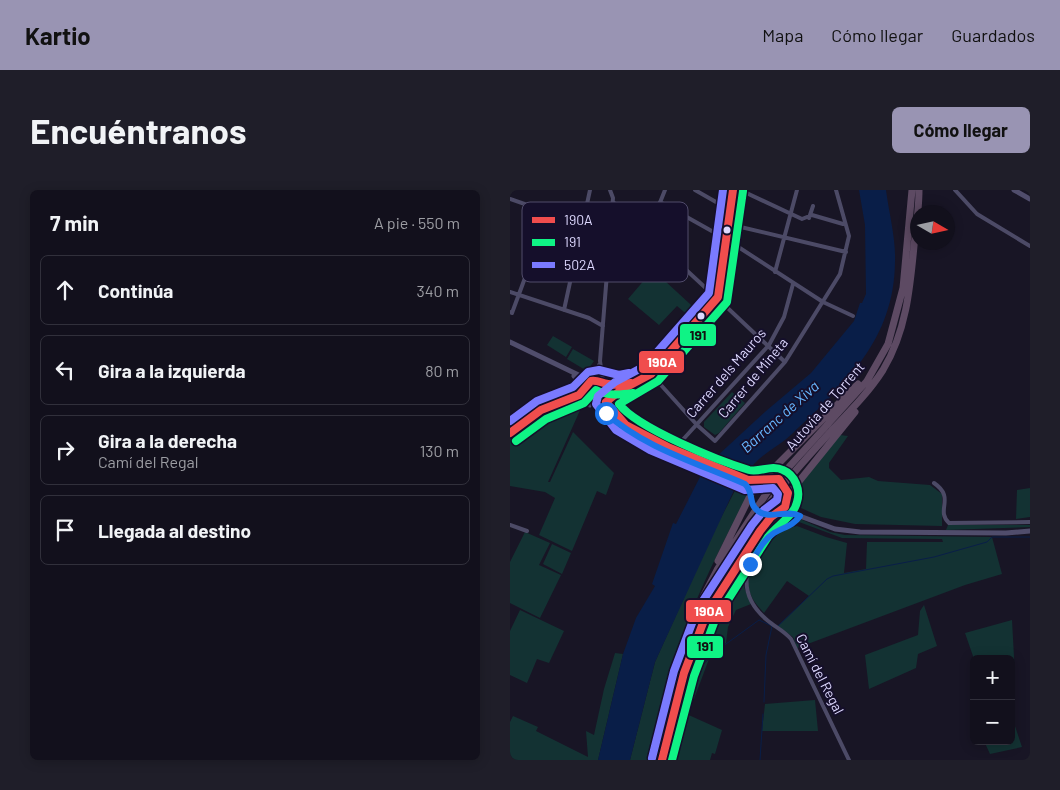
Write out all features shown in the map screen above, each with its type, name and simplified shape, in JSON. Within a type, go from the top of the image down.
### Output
[{"type":"highway","name":"Autovia de Torrent","points":[[654,760],[675,676],[704,595],[728,552],[766,494],[867,381],[888,344],[903,288],[912,190]]},
{"type":"highway","name":"Autovia de Torrent","points":[[662,760],[684,673],[706,615],[734,556],[772,499],[856,404],[884,369],[895,346],[905,316],[910,289],[919,190]]},
{"type":"highway","points":[[788,495],[886,370],[898,348],[905,316]]},
{"type":"highway","points":[[765,478],[866,376],[896,319]]},
{"type":"highway","points":[[704,595],[751,495]]},
{"type":"highway","points":[[706,615],[742,556],[773,514]]},
{"type":"main road","points":[[599,406],[652,374],[708,306],[720,283],[732,190]]},
{"type":"main road","points":[[1014,190],[1030,199]]},
{"type":"main road","points":[[510,342],[592,381],[619,385],[644,379]]},
{"type":"main road","points":[[570,372],[584,390],[590,405]]},
{"type":"main road","points":[[510,432],[526,419],[548,407],[574,398],[592,381]]},
{"type":"main road","points":[[604,383],[609,389],[608,400],[616,417],[625,425],[698,461]]},
{"type":"main road","points":[[548,407],[579,403],[599,406],[622,428],[746,482],[765,478],[780,480],[799,516]]},
{"type":"main road","points":[[751,495],[765,478]]},
{"type":"main road","points":[[746,482],[758,511],[799,516],[835,529],[860,532],[1006,533],[1030,531]]},
{"type":"main road","points":[[773,514],[785,507],[788,495]]},
{"type":"street","points":[[610,190],[613,200]]},
{"type":"street","points":[[660,202],[665,190]]},
{"type":"street","points":[[695,190],[730,210]]},
{"type":"street","points":[[740,190],[802,219],[809,218],[812,215],[843,224]]},
{"type":"street","points":[[775,272],[797,190]]},
{"type":"street","name":"Carrer de Mineta","points":[[697,424],[715,441],[785,362],[840,274],[849,236],[836,190]]},
{"type":"street","points":[[955,190],[977,214],[1030,246]]},
{"type":"street","points":[[510,199],[522,203]]},
{"type":"street","points":[[809,218],[812,206]]},
{"type":"street","points":[[688,218],[726,239],[822,302],[853,316]]},
{"type":"street","points":[[728,224],[780,238],[785,237],[846,252]]},
{"type":"street","points":[[688,272],[769,345],[785,362]]},
{"type":"street","points":[[511,312],[524,282]]},
{"type":"street","points":[[564,310],[570,282]]},
{"type":"street","points":[[604,383],[600,360],[606,282]]},
{"type":"street","name":"Carrer dels Mauros","points":[[616,417],[678,445],[769,345],[784,318],[793,284]]},
{"type":"street","points":[[510,292],[589,318],[603,326]]},
{"type":"street","points":[[708,306],[723,303]]},
{"type":"street","points":[[589,318],[603,316]]},
{"type":"street","points":[[592,381],[600,360]]},
{"type":"street","points":[[652,374],[697,424]]},
{"type":"street","points":[[934,484],[943,490],[945,494],[944,517],[949,523],[1030,522]]},
{"type":"street","name":"Camí del Regal","points":[[799,516],[795,524],[773,534],[762,545],[745,573],[746,586],[753,604],[766,620],[783,630],[791,639],[849,760]]},
{"type":"street","points":[[510,525],[527,531]]},
{"type":"green space","points":[[643,282],[666,282],[702,315],[696,322],[677,306],[659,325],[628,299]]},
{"type":"green space","points":[[553,336],[572,347],[566,357],[547,345]]},
{"type":"green space","points":[[573,349],[594,361],[587,371],[567,359]]},
{"type":"green space","points":[[580,382],[583,386],[581,391],[554,403],[553,396],[566,394],[574,384],[578,385]]},
{"type":"green space","points":[[598,386],[604,388],[606,394],[604,400],[598,402],[592,400],[590,394],[592,388]]},
{"type":"green space","points":[[732,392],[745,403],[719,433],[715,435],[704,427],[704,422]]},
{"type":"green space","points":[[581,408],[548,482],[550,482],[573,432],[614,473],[606,495],[597,491],[572,551],[539,535],[555,498],[545,492],[510,486],[510,439],[524,425],[551,412]]},
{"type":"green space","points":[[840,435],[848,436],[829,463],[829,468],[841,480],[869,477],[878,481],[930,485],[942,494],[942,526],[855,524],[821,517],[801,508],[802,492],[796,488]]},
{"type":"green space","points":[[739,483],[744,486],[748,494],[691,613],[670,678],[649,760],[630,760],[655,662],[714,531]]},
{"type":"green space","points":[[1030,488],[1030,517],[1016,519],[1017,490]]},
{"type":"green space","points":[[785,515],[788,525],[780,528],[765,539],[747,561],[743,582],[751,604],[736,610],[728,627],[726,643],[687,678],[721,597],[755,542],[773,518]]},
{"type":"green space","points":[[800,519],[830,532],[845,535],[992,537],[1002,574],[965,585],[797,648],[793,637],[778,626],[809,596],[787,581],[764,613],[750,593],[747,578],[749,568],[760,549],[768,541],[787,529],[797,526],[847,543],[844,573],[866,569],[867,542],[943,542],[942,539],[842,538],[799,522]]},
{"type":"green space","points":[[948,525],[1030,525],[1030,527],[946,530]]},
{"type":"green space","points":[[525,532],[550,543],[539,565],[561,575],[540,618],[510,603],[510,562]]},
{"type":"green space","points":[[552,544],[571,553],[562,574],[543,564]]},
{"type":"green space","points":[[924,605],[937,646],[918,654],[916,668],[869,689],[865,655],[918,635],[920,611]]},
{"type":"green space","points":[[520,610],[564,631],[549,663],[537,659],[527,683],[510,675],[510,631]]},
{"type":"green space","points":[[1012,620],[1014,655],[973,655],[965,633]]},
{"type":"green space","points":[[615,653],[623,654],[598,760],[510,760],[510,722],[513,716],[538,727],[536,731],[588,757],[586,731],[594,735],[604,689]]},
{"type":"green space","points":[[709,659],[694,699],[687,696],[691,677]]},
{"type":"green space","points":[[815,700],[818,731],[762,731],[765,704]]},
{"type":"green space","points":[[682,712],[722,730],[715,754],[712,753],[710,760],[670,760]]},
{"type":"green space","points":[[1015,726],[1022,747],[990,754],[986,745],[1015,745]]},
{"type":"water","name":"Barranc de Xiva","points":[[859,190],[886,190],[893,235],[895,262],[893,290],[886,315],[876,337],[864,358],[831,396],[788,437],[758,460],[735,488],[655,662],[630,760],[598,760],[623,654],[636,618],[655,586],[652,584],[673,523],[676,524],[701,475],[715,458],[811,373],[854,321],[860,303],[862,303],[866,294],[865,225]]},
{"type":"pier","points":[[712,458],[750,473],[741,484],[703,468]]},
{"type":"waterway","points":[[778,626],[827,579],[833,576],[934,557],[987,542],[992,537],[1030,537]]},
{"type":"waterway","points":[[670,760],[690,677],[715,652],[759,620],[772,626],[766,655],[764,702]]},
{"type":"waterway","points":[[760,760],[763,714]]},
{"type":"transit line","name":"502A","points":[[652,758],[674,671],[697,610],[752,525],[764,510],[777,500],[778,494],[773,488],[745,490],[650,450],[616,430],[596,404],[598,396],[615,382],[645,366],[709,293],[723,190]]},
{"type":"transit line","name":"190A","points":[[662,760],[684,673],[706,615],[760,531],[771,517],[785,507],[788,493],[779,479],[748,480],[670,448],[626,425],[606,402],[621,390],[651,374],[718,297],[733,190]]},
{"type":"transit line","name":"191","points":[[672,760],[694,676],[715,620],[768,537],[792,512],[798,493],[796,483],[791,475],[779,468],[753,471],[719,459],[660,433],[643,423],[619,404],[658,381],[727,302],[743,191]]},
{"type":"transit line","name":"502A","points":[[510,421],[537,401],[573,387],[588,372],[599,370],[619,375],[629,373]]},
{"type":"transit line","name":"190A","points":[[510,433],[541,410],[579,395],[591,381],[614,385],[631,383]]},
{"type":"transit line","name":"191","points":[[516,441],[546,419],[584,403],[596,390],[614,395],[633,393]]},
{"type":"route","points":[[606,413],[622,428],[645,440],[745,484],[751,490],[753,504],[760,512],[766,515],[788,513],[800,516],[795,524],[773,534],[766,540],[750,564]]}]
